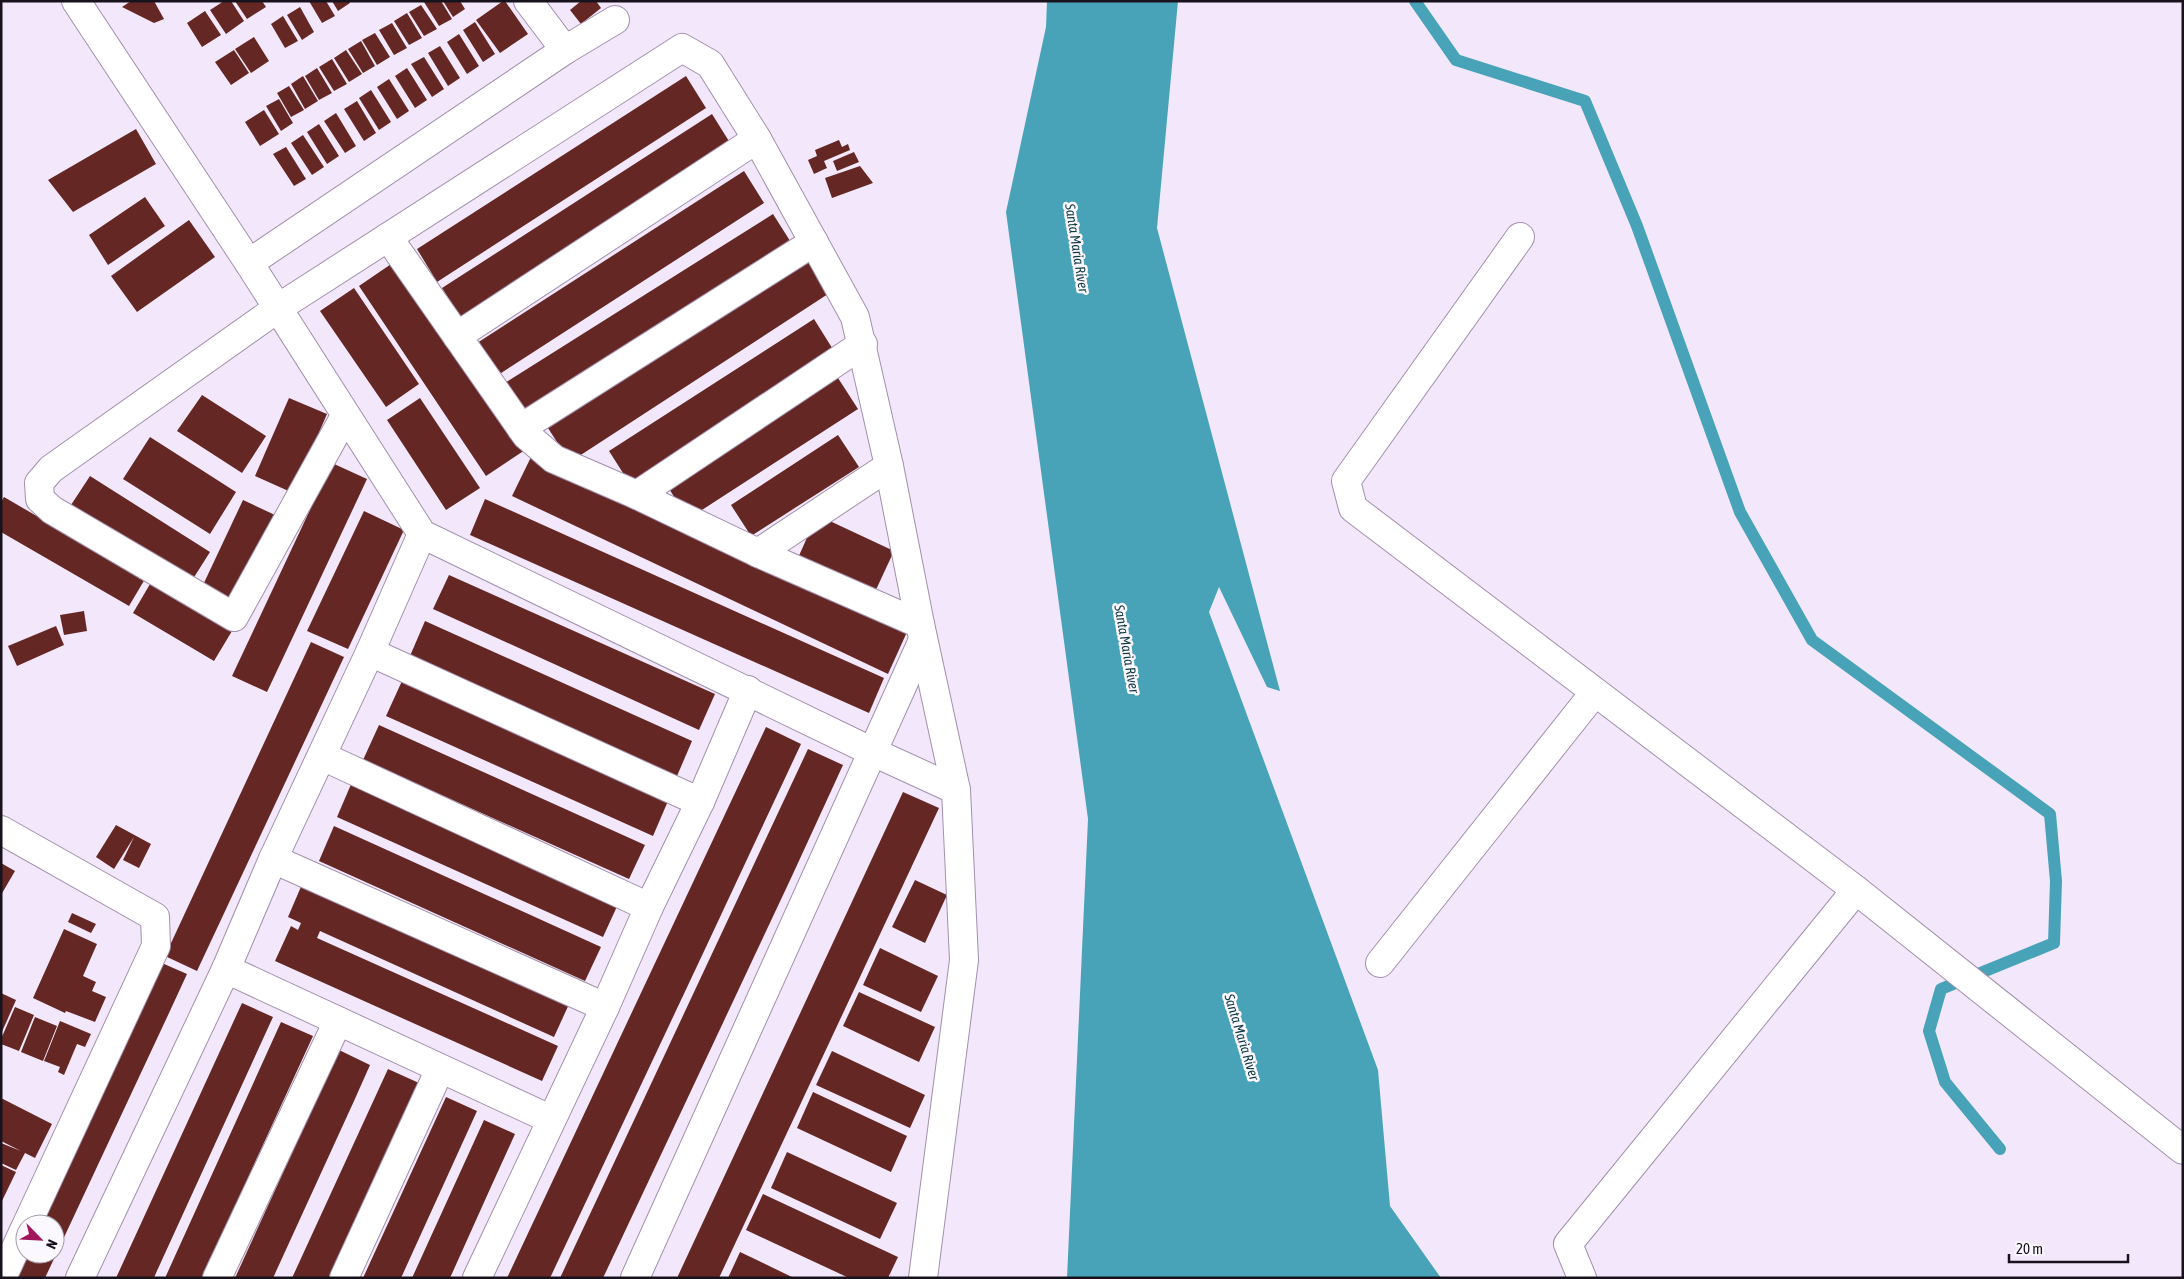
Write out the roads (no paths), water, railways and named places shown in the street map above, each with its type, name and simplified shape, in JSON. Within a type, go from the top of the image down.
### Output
[{"type":"street","points":[[76,1],[249,263],[422,534],[873,752],[956,790]]},
{"type":"street","points":[[528,1],[565,50]]},
{"type":"street","points":[[249,263],[565,50],[615,20]]},
{"type":"street","points":[[346,416],[234,617],[52,510],[40,499],[39,483],[51,469],[278,308],[682,48],[710,64],[756,139],[855,317],[889,466],[956,790],[964,960],[923,1278]]},
{"type":"street","points":[[457,336],[756,139]]},
{"type":"street","points":[[388,237],[521,428],[536,445],[554,459],[637,496],[922,632]]},
{"type":"street","points":[[1520,238],[1346,481],[1353,508],[1856,890],[2183,1150]]},
{"type":"street","points":[[521,428],[814,242]]},
{"type":"street","points":[[637,496],[862,344]]},
{"type":"street","points":[[758,553],[889,466]]},
{"type":"street","points":[[80,1278],[226,969],[273,859],[370,652],[422,534]]},
{"type":"street","points":[[636,1278],[873,752],[922,632]]},
{"type":"street","points":[[370,652],[700,802]]},
{"type":"street","points":[[477,1278],[605,1007],[649,907],[700,802],[748,690]]},
{"type":"street","points":[[1380,962],[1595,692]]},
{"type":"street","points":[[322,756],[649,907]]},
{"type":"street","points":[[1,830],[155,917],[156,946],[32,1214]]},
{"type":"street","points":[[273,859],[605,1007]]},
{"type":"street","points":[[1582,1278],[1568,1244],[1856,890]]},
{"type":"street","points":[[226,969],[550,1120]]},
{"type":"street","points":[[217,1278],[338,1021]]},
{"type":"street","points":[[344,1278],[440,1069]]},
{"type":"street","points":[[2,1278],[15,1250]]},
{"type":"water","name":"Santa Maria River","points":[[1047,1],[1178,1],[1157,228],[1280,691],[1267,687],[1219,587],[1209,612],[1378,1070],[1390,1206],[1441,1278],[1067,1278],[1088,819],[1006,212],[1046,27]]},
{"type":"waterway","points":[[1415,1],[1456,60],[1585,101],[1637,226],[1740,512],[1812,640],[2050,814],[2056,881],[2054,943],[1941,989],[1929,1031],[1945,1082],[2000,1149]]}]
